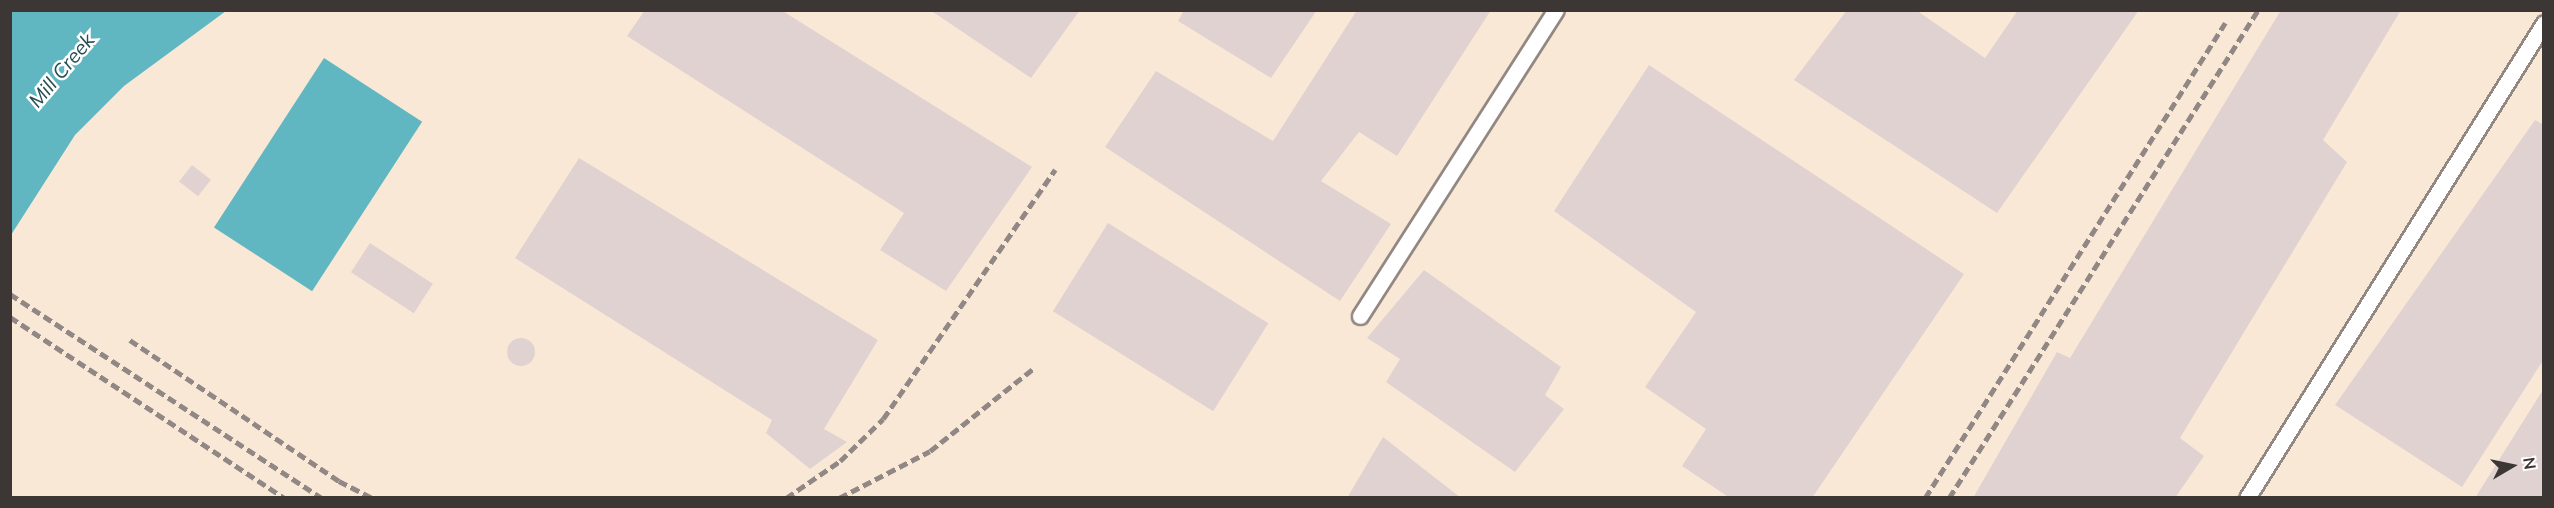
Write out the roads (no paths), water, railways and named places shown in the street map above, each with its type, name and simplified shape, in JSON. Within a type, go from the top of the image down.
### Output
[{"type":"lane","points":[[1360,316],[1557,10]]},
{"type":"lane","points":[[2247,498],[2544,23]]},
{"type":"water","name":"Mill Creek","points":[[11,10],[226,11],[124,86],[75,135],[11,235]]},
{"type":"water","points":[[324,58],[422,122],[312,291],[214,227]]},
{"type":"railway","points":[[1949,498],[2258,10]]},
{"type":"railway","points":[[1925,498],[2225,23]]},
{"type":"railway","points":[[786,498],[840,461],[883,419],[1055,170]]},
{"type":"railway","points":[[10,294],[322,498]]},
{"type":"railway","points":[[10,317],[284,498]]},
{"type":"railway","points":[[130,340],[339,481],[373,498]]},
{"type":"railway","points":[[839,498],[930,451],[1034,368]]}]
